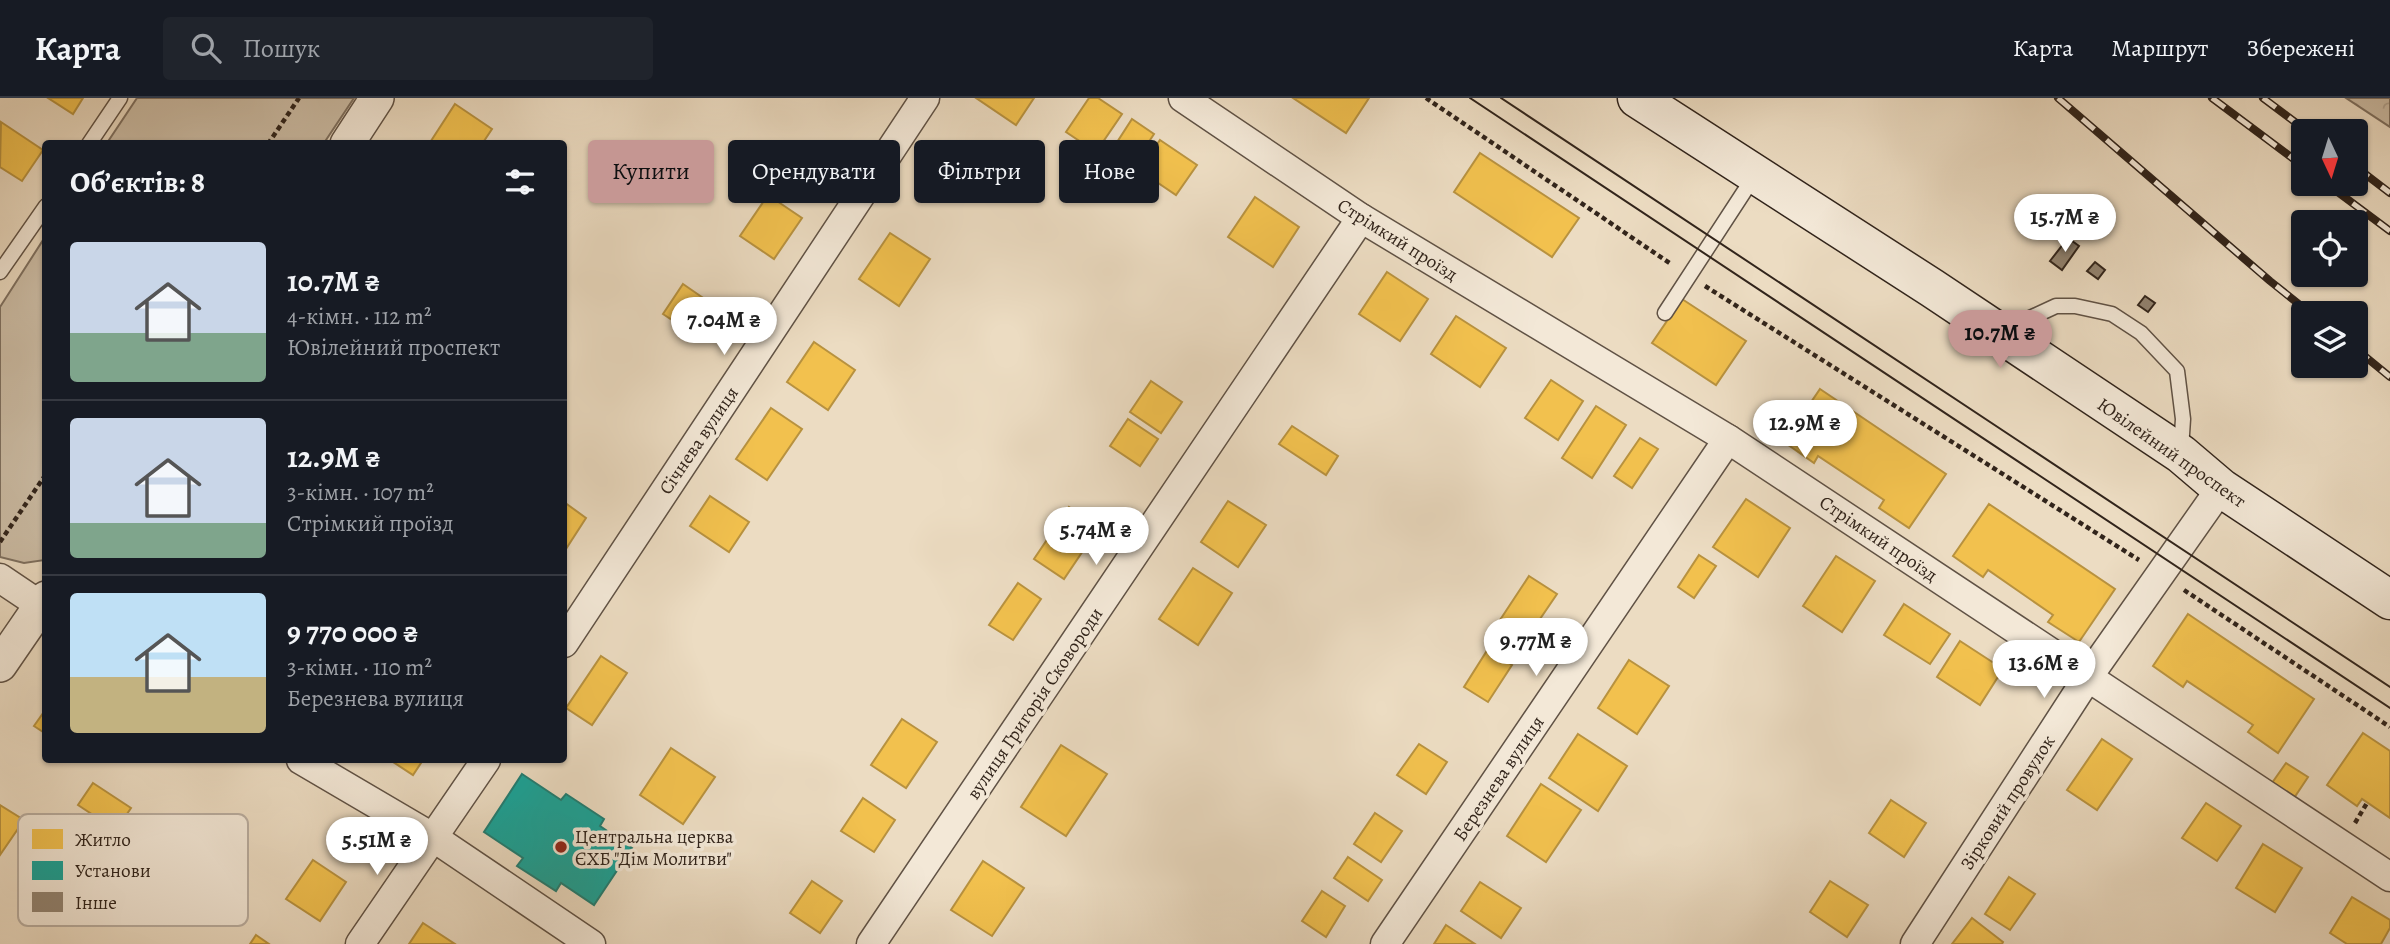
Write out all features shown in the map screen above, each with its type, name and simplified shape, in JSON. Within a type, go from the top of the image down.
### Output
[{"type":"main road","name":"Ювілейний проспект","points":[[1637,98],[1932,288],[2181,454],[2221,488],[2390,600]]},
{"type":"street","points":[[350,140],[377,98]]},
{"type":"street","name":"Січнева вулиця","points":[[567,638],[925,98]]},
{"type":"street","name":"Стрімкий проїзд","points":[[1183,98],[1361,218],[1728,439],[2390,877]]},
{"type":"street","name":"вулиця Григорія Сковороди","points":[[872,944],[1361,218]]},
{"type":"street","name":"Березнева вулиця","points":[[1385,944],[1728,439]]},
{"type":"street","name":"Зірковий провулок","points":[[1915,944],[2088,677],[2221,488]]},
{"type":"street","points":[[0,578],[42,603]]},
{"type":"street","points":[[0,665],[42,607]]},
{"type":"street","points":[[306,763],[434,838],[591,944]]},
{"type":"street","points":[[360,944],[484,763]]},
{"type":"lane","points":[[92,140],[120,98]]},
{"type":"lane","points":[[1665,313],[1756,174]]},
{"type":"lane","points":[[0,272],[42,212]]},
{"type":"lane","points":[[1998,333],[2056,306],[2074,306],[2112,314],[2141,333],[2177,371],[2183,419],[2181,454]]},
{"type":"path","points":[[271,140],[299,98]]},
{"type":"path","points":[[1426,98],[1689,276],[2160,573],[2390,727]]},
{"type":"path","points":[[0,542],[42,480]]},
{"type":"green space","points":[[137,98],[354,98],[326,140],[109,140]]},
{"type":"green space","points":[[2346,98],[2390,98],[2390,127]]},
{"type":"green space","points":[[42,242],[42,560],[24,563],[0,557],[0,307]]},
{"type":"building: Житло","points":[[48,98],[83,98],[73,114]]},
{"type":"building: Житло","points":[[976,98],[1034,98],[1016,125]]},
{"type":"building: Житло","points":[[1089,98],[1098,98],[1122,114],[1104,140],[1078,140],[1066,132]]},
{"type":"building: Житло","points":[[1293,98],[1369,98],[1346,133]]},
{"type":"building: Житло","points":[[455,104],[492,129],[485,140],[432,140]]},
{"type":"building: Житло","points":[[1132,119],[1154,134],[1150,140],[1118,140]]},
{"type":"building: Житло","points":[[1,122],[42,149],[22,181],[0,167]]},
{"type":"building: Житло","points":[[1159,141],[1197,165],[1176,195],[1159,184]]},
{"type":"building: Житло","points":[[1480,153],[1579,218],[1552,257],[1454,192]]},
{"type":"building: Житло","points":[[1255,197],[1299,227],[1273,267],[1228,237]]},
{"type":"building: Житло","points":[[763,203],[780,203],[802,218],[774,259],[740,236]]},
{"type":"building: Житло","points":[[890,233],[930,259],[899,306],[859,279]]},
{"type":"building: Житло","points":[[1387,272],[1428,299],[1400,341],[1359,314]]},
{"type":"building: Житло","points":[[683,284],[722,311],[702,340],[663,314]]},
{"type":"building: Житло","points":[[1682,299],[1746,341],[1716,385],[1652,343]]},
{"type":"building: Житло","points":[[1456,316],[1506,348],[1480,387],[1431,354]]},
{"type":"building: Житло","points":[[814,342],[855,370],[828,410],[787,382]]},
{"type":"building: Житло","points":[[1551,380],[1583,401],[1558,440],[1525,418]]},
{"type":"building: Житло","points":[[1151,381],[1182,402],[1161,433],[1130,412]]},
{"type":"building: Житло","points":[[1820,389],[1946,474],[1909,528],[1879,508],[1884,500],[1818,456],[1814,463],[1784,442]]},
{"type":"building: Житло","points":[[1596,406],[1626,425],[1592,478],[1562,458]]},
{"type":"building: Житло","points":[[771,408],[802,429],[767,480],[736,459]]},
{"type":"building: Житло","points":[[1128,419],[1158,439],[1140,466],[1110,446]]},
{"type":"building: Житло","points":[[1292,426],[1338,456],[1326,475],[1279,444]]},
{"type":"building: Житло","points":[[1640,438],[1658,449],[1632,488],[1614,476]]},
{"type":"building: Житло","points":[[710,496],[749,522],[729,552],[690,526]]},
{"type":"building: Житло","points":[[1746,499],[1790,528],[1758,577],[1713,547]]},
{"type":"building: Житло","points":[[1228,501],[1266,525],[1238,567],[1201,542]]},
{"type":"building: Житло","points":[[567,504],[586,518],[567,547]]},
{"type":"building: Житло","points":[[1989,504],[2115,589],[2079,642],[2048,622],[2053,615],[1988,570],[1983,577],[1953,556]]},
{"type":"building: Житло","points":[[1069,507],[1099,527],[1064,579],[1034,559]]},
{"type":"building: Житло","points":[[1699,555],[1716,566],[1694,598],[1678,587]]},
{"type":"building: Житло","points":[[1836,556],[1875,581],[1842,632],[1803,606]]},
{"type":"building: Житло","points":[[1193,568],[1232,593],[1198,645],[1159,619]]},
{"type":"building: Житло","points":[[1529,576],[1557,594],[1527,638],[1500,620]]},
{"type":"building: Житло","points":[[1018,583],[1041,599],[1013,640],[989,625]]},
{"type":"building: Житло","points":[[1904,604],[1950,634],[1930,664],[1884,635]]},
{"type":"building: Житло","points":[[2188,614],[2314,699],[2278,753],[2248,732],[2253,725],[2187,681],[2183,687],[2153,666]]},
{"type":"building: Житло","points":[[1960,641],[2003,669],[1980,705],[1937,677]]},
{"type":"building: Житло","points":[[1488,649],[1512,665],[1488,702],[1464,687]]},
{"type":"building: Житло","points":[[601,656],[627,673],[592,725],[567,707]]},
{"type":"building: Житло","points":[[1629,660],[1669,686],[1637,734],[1598,708]]},
{"type":"building: Житло","points":[[42,715],[42,731],[34,726]]},
{"type":"building: Житло","points":[[902,719],[937,742],[906,788],[871,765]]},
{"type":"building: Житло","points":[[2363,733],[2390,751],[2390,818],[2362,799],[2357,806],[2327,785]]},
{"type":"building: Житло","points":[[1578,734],[1627,766],[1598,811],[1549,778]]},
{"type":"building: Житло","points":[[2102,739],[2132,759],[2097,810],[2067,790]]},
{"type":"building: Житло","points":[[1419,744],[1447,762],[1426,794],[1397,775]]},
{"type":"building: Житло","points":[[1061,745],[1107,774],[1066,836],[1021,807]]},
{"type":"building: Житло","points":[[671,748],[715,777],[683,824],[640,795]]},
{"type":"building: Житло","points":[[395,763],[421,763],[413,775]]},
{"type":"building: Житло","points":[[2286,763],[2308,777],[2294,798],[2272,783]]},
{"type":"building: Житло","points":[[93,783],[131,808],[127,814],[92,814],[78,805]]},
{"type":"building: Житло","points":[[1541,784],[1581,810],[1546,862],[1507,836]]},
{"type":"building: Житло","points":[[863,798],[895,820],[874,852],[841,831]]},
{"type":"building: Житло","points":[[1891,800],[1926,823],[1904,857],[1869,833]]},
{"type":"building: Житло","points":[[2206,803],[2241,826],[2217,861],[2182,838]]},
{"type":"building: Житло","points":[[0,805],[18,816],[18,829],[0,855]]},
{"type":"building: Житло","points":[[1375,813],[1402,831],[1381,862],[1354,844]]},
{"type":"building: Житло","points":[[2263,844],[2302,868],[2275,912],[2236,888]]},
{"type":"building: Житло","points":[[1348,857],[1382,880],[1368,901],[1334,878]]},
{"type":"building: Житло","points":[[313,860],[346,882],[320,921],[286,899]]},
{"type":"building: Житло","points":[[983,861],[1024,888],[992,936],[951,910]]},
{"type":"building: Житло","points":[[2009,877],[2035,894],[2010,930],[1985,914]]},
{"type":"building: Житло","points":[[812,881],[842,901],[820,933],[790,913]]},
{"type":"building: Житло","points":[[1830,881],[1868,905],[1847,937],[1810,912]]},
{"type":"building: Житло","points":[[1480,882],[1521,908],[1501,938],[1461,911]]},
{"type":"building: Житло","points":[[1322,891],[1345,906],[1326,937],[1302,921]]},
{"type":"building: Житло","points":[[2352,897],[2390,920],[2390,928],[2381,944],[2347,944],[2330,933]]},
{"type":"building: Житло","points":[[1972,918],[2003,942],[2002,944],[1952,944]]},
{"type":"building: Житло","points":[[423,923],[455,944],[409,944]]},
{"type":"building: Житло","points":[[1446,925],[1475,944],[1434,944]]},
{"type":"building: Житло","points":[[256,935],[269,944],[250,944]]},
{"type":"building: Установи","points":[[522,774],[561,800],[566,794],[604,819],[600,826],[632,848],[594,905],[561,883],[556,891],[517,866],[523,858],[484,832]]},
{"type":"building: Інше","points":[[2068,238],[2079,246],[2062,270],[2050,261]]},
{"type":"building: Інше","points":[[2095,262],[2105,270],[2098,279],[2087,271]]},
{"type":"building: Інше","points":[[2145,296],[2155,303],[2148,312],[2138,305]]},
{"type":"tram line","points":[[1470,98],[2390,708]]},
{"type":"tram line","points":[[1501,98],[2390,687]]},
{"type":"railway","points":[[2058,98],[2295,301]]},
{"type":"railway","points":[[2212,98],[2291,157]]},
{"type":"railway","points":[[2263,98],[2291,119]]},
{"type":"railway","points":[[2368,176],[2390,193]]},
{"type":"railway","points":[[2343,196],[2390,231]]},
{"type":"railway","points":[[2368,359],[2390,377]]},
{"type":"place","name":"Центральна церква ЄХБ \"Дім Молитви\"","points":[[561,847]]}]
